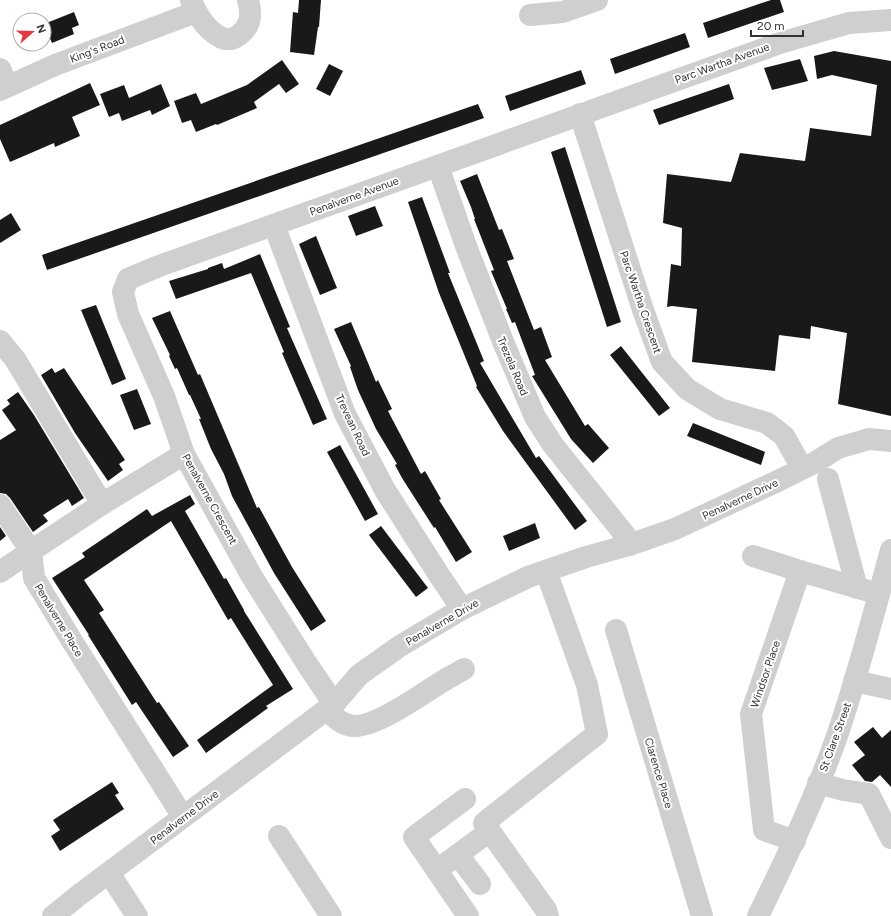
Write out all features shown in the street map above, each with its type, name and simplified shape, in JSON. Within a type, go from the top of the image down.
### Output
[{"type":"street","points":[[193,6],[211,31],[224,39],[236,38],[243,32],[249,22],[250,7],[248,0]]},
{"type":"street","points":[[530,15],[563,12],[597,0]]},
{"type":"street","name":"King's Road","points":[[2,81],[55,65],[193,6]]},
{"type":"street","name":"Parc Wartha Avenue","points":[[580,114],[780,43],[849,23],[891,20]]},
{"type":"street","name":"Penalverne Avenue","points":[[128,279],[159,266],[580,114]]},
{"type":"street","name":"Parc Wartha Crescent","points":[[580,114],[643,310],[662,362],[687,389],[720,409],[767,423],[784,436],[802,468]]},
{"type":"street","name":"Trezela Road","points":[[438,166],[466,246],[534,416],[553,445],[625,536],[629,545]]},
{"type":"street","name":"Trevean Road","points":[[274,225],[345,414],[385,490],[462,609]]},
{"type":"street","name":"Penalverne Crescent","points":[[128,279],[123,292],[128,314],[164,396],[184,454],[251,575],[307,664],[340,722],[355,726],[373,722],[413,701],[440,682],[464,669]]},
{"type":"street","points":[[1,345],[15,359],[102,504]]},
{"type":"street","name":"Penalverne Drive","points":[[53,916],[331,707],[359,675],[400,646],[462,609],[528,577],[675,529],[784,478],[814,463],[838,448],[869,439],[891,441]]},
{"type":"street","points":[[0,572],[102,504],[184,454]]},
{"type":"street","points":[[828,479],[857,588]]},
{"type":"street","points":[[0,505],[31,551]]},
{"type":"street","name":"St Clare Street","points":[[758,916],[795,841],[837,736],[863,654],[891,550]]},
{"type":"street","name":"Penalverne Place","points":[[31,551],[34,578],[76,648],[183,817]]},
{"type":"street","points":[[753,556],[879,594]]},
{"type":"street","points":[[437,870],[458,855],[487,827],[597,734],[588,685],[546,571]]},
{"type":"street","name":"Windsor Place","points":[[795,841],[764,830],[751,714],[800,571]]},
{"type":"street","name":"Clarence Place","points":[[616,630],[702,916]]},
{"type":"street","points":[[854,681],[891,688]]},
{"type":"street","points":[[818,783],[843,790],[869,794],[891,838]]},
{"type":"street","points":[[468,916],[414,837],[460,792],[487,827],[546,910],[548,916]]},
{"type":"street","points":[[279,836],[331,916]]},
{"type":"street","points":[[458,855],[480,884]]},
{"type":"street","points":[[109,873],[137,916]]},
{"type":"building","points":[[299,0],[321,0],[319,27],[314,55],[290,52],[293,12],[298,13]]},
{"type":"building","points":[[771,0],[780,0],[784,12],[708,38],[703,23]]},
{"type":"building","points":[[74,12],[79,25],[72,28],[74,34],[52,43],[52,21]]},
{"type":"building","points":[[685,33],[690,47],[615,74],[610,59]]},
{"type":"building","points":[[834,51],[891,61],[891,416],[838,404],[847,333],[811,326],[810,339],[779,335],[775,371],[692,362],[697,309],[672,306],[667,307],[671,264],[681,266],[682,228],[663,223],[667,174],[731,182],[740,153],[805,161],[810,128],[871,136],[877,85],[832,75],[817,79],[814,56]]},
{"type":"building","points":[[800,59],[808,81],[772,90],[764,68]]},
{"type":"building","points":[[282,60],[299,84],[286,93],[279,84],[254,102],[257,108],[196,132],[191,120],[182,123],[174,101],[196,93],[201,104],[247,85]]},
{"type":"building","points":[[329,64],[343,71],[330,96],[316,89]]},
{"type":"building","points":[[581,70],[586,84],[510,111],[505,96]]},
{"type":"building","points":[[90,83],[100,105],[72,117],[80,136],[55,147],[54,143],[10,162],[0,139],[0,125]]},
{"type":"building","points":[[161,84],[170,106],[152,115],[150,110],[122,121],[119,113],[109,117],[100,94],[124,85],[129,98]]},
{"type":"building","points":[[729,84],[734,99],[659,125],[653,110]]},
{"type":"building","points":[[478,104],[484,118],[47,270],[42,255]]},
{"type":"building","points":[[565,147],[621,322],[607,327],[551,152]]},
{"type":"building","points":[[477,174],[499,230],[502,229],[514,259],[507,261],[534,330],[541,327],[552,357],[545,360],[585,426],[588,424],[609,448],[593,463],[571,439],[532,376],[535,375],[515,322],[512,323],[491,271],[494,270],[460,181]]},
{"type":"building","points":[[422,197],[450,273],[448,273],[484,361],[480,363],[536,458],[539,456],[587,521],[575,530],[503,431],[476,387],[477,386],[439,293],[408,202]]},
{"type":"building","points":[[375,206],[383,226],[356,236],[348,216]]},
{"type":"building","points":[[11,213],[21,230],[0,243],[0,220]]},
{"type":"building","points":[[316,236],[337,288],[320,295],[299,244]]},
{"type":"building","points":[[260,254],[290,327],[287,328],[327,419],[313,425],[282,353],[284,352],[251,273],[176,299],[169,281],[222,263],[224,269]]},
{"type":"building","points":[[96,305],[126,379],[112,385],[81,310]]},
{"type":"building","points":[[170,311],[198,375],[200,374],[257,508],[259,507],[292,567],[326,621],[311,631],[274,573],[232,496],[224,474],[211,449],[199,419],[201,419],[177,368],[175,369],[152,318]]},
{"type":"building","points":[[351,322],[376,382],[378,380],[392,409],[388,411],[421,474],[425,471],[441,499],[439,500],[472,552],[456,562],[435,527],[434,528],[402,478],[395,465],[397,464],[376,429],[358,390],[350,367],[351,366],[334,329]]},
{"type":"building","points":[[621,346],[670,408],[659,416],[610,355]]},
{"type":"building","points":[[52,368],[55,373],[64,368],[125,460],[119,464],[123,470],[108,481],[75,433],[41,375]]},
{"type":"building","points":[[137,389],[151,424],[134,430],[120,395]]},
{"type":"building","points":[[18,392],[34,415],[84,498],[72,506],[68,499],[43,515],[48,521],[33,532],[10,498],[6,494],[0,493],[0,440],[16,430],[2,410],[10,404],[7,400]]},
{"type":"building","points":[[693,423],[765,452],[761,465],[687,436]]},
{"type":"building","points":[[340,445],[378,514],[365,521],[327,452]]},
{"type":"building","points":[[190,495],[195,504],[185,511],[224,579],[226,578],[244,611],[293,689],[266,706],[268,708],[206,753],[197,740],[273,685],[231,618],[228,620],[171,521],[84,580],[104,610],[99,613],[157,703],[159,702],[189,746],[173,757],[136,702],[132,705],[52,578],[85,557],[82,553],[147,509],[152,516]]},
{"type":"building","points":[[535,523],[540,538],[509,551],[503,536]]},
{"type":"building","points":[[381,526],[428,588],[416,597],[369,535]]},
{"type":"building","points":[[0,527],[6,536],[0,541]]},
{"type":"building","points":[[873,727],[882,738],[891,730],[891,787],[880,775],[872,782],[865,781],[852,765],[865,755],[854,742]]},
{"type":"building","points":[[112,782],[119,793],[115,795],[124,809],[60,851],[51,836],[60,830],[53,820]]}]
